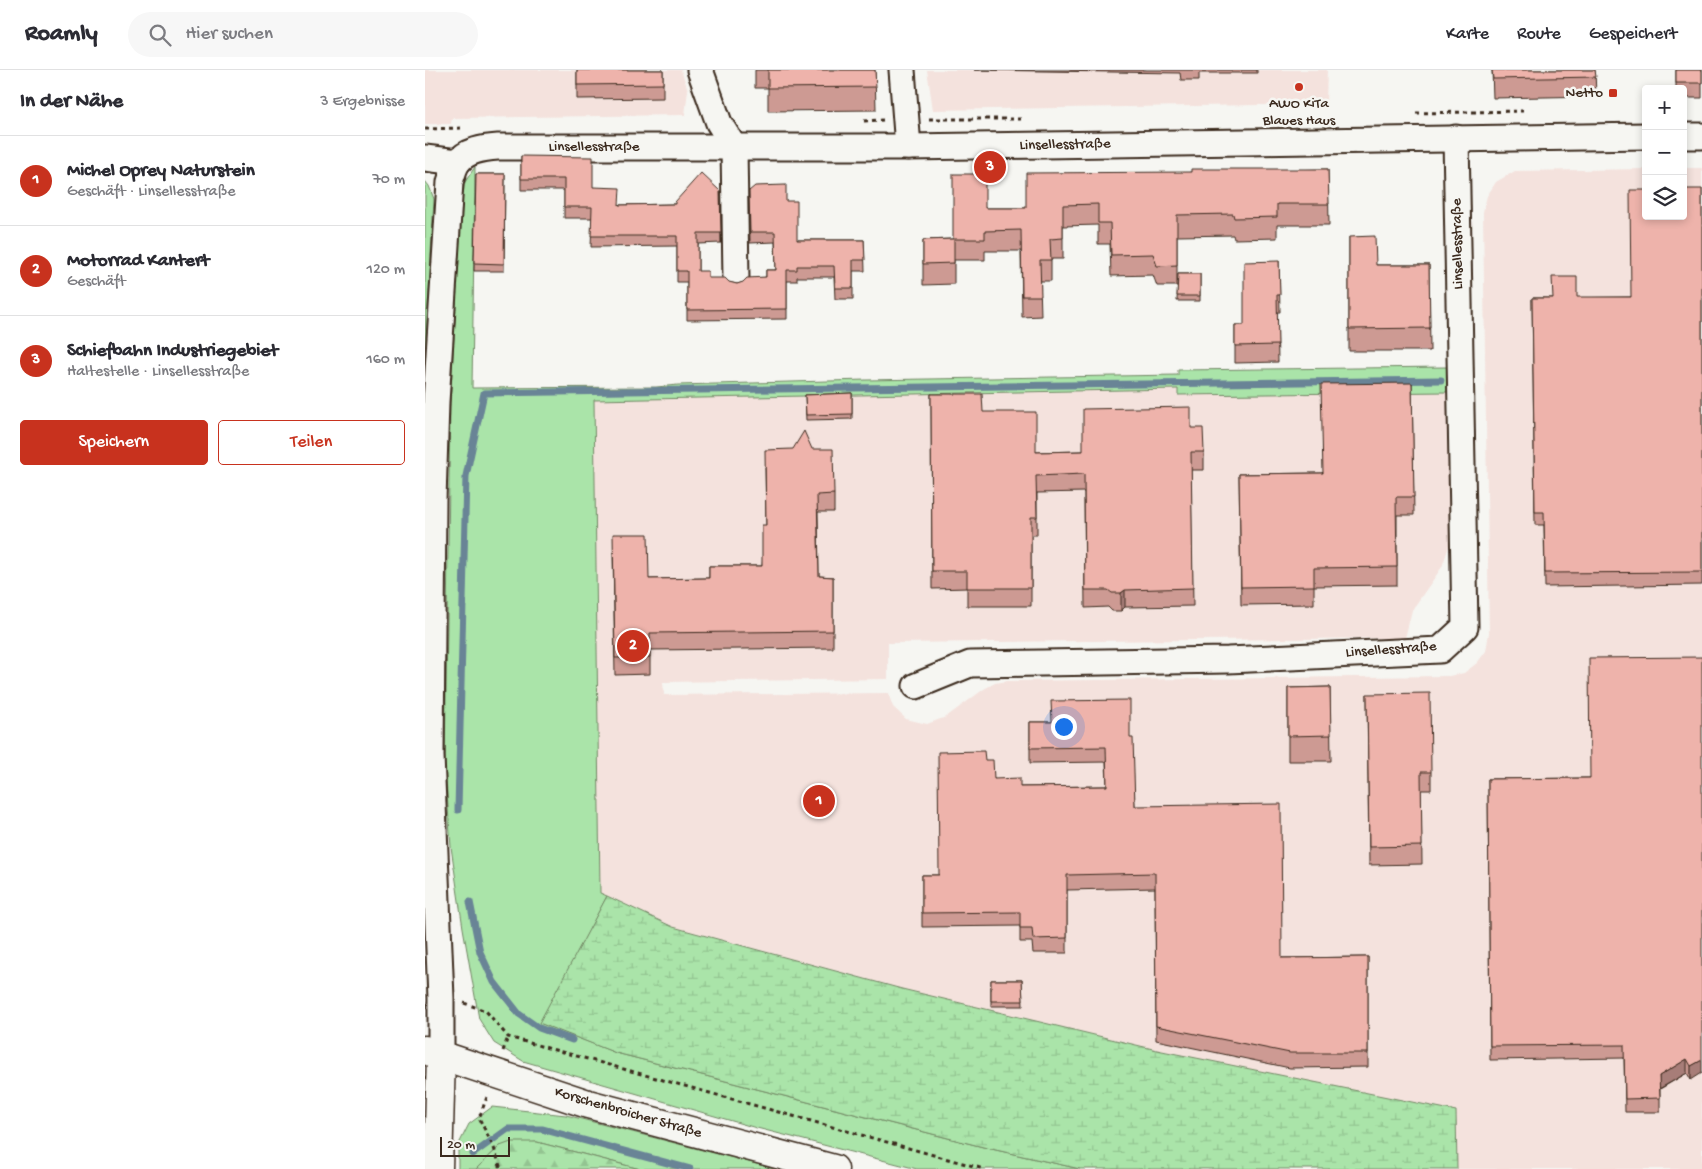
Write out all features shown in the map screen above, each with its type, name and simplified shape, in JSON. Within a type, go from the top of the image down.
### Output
[{"type":"main road","name":"Korschenbroicher Straße","points":[[433,1052],[588,1104],[834,1169]]},
{"type":"main road","points":[[433,1052],[438,1169]]},
{"type":"street","points":[[700,70],[719,124],[734,147],[736,280]]},
{"type":"street","points":[[902,70],[908,147]]},
{"type":"street","name":"Linsellesstraße","points":[[458,162],[467,154],[481,149],[498,147],[908,147],[1642,136]]},
{"type":"street","points":[[1687,136],[1702,136]]},
{"type":"street","name":"Linsellesstraße","points":[[916,686],[970,664],[1227,660],[1440,650],[1465,627],[1455,138]]},
{"type":"street","points":[[425,158],[458,162],[450,182],[436,402],[433,500],[431,756],[441,998],[433,1052]]},
{"type":"path","points":[[441,998],[472,1005],[486,1011],[508,1037],[984,1169]]},
{"type":"path","points":[[495,1074],[479,1118],[494,1148],[501,1169]]},
{"type":"shaded area","points":[[425,70],[681,70],[688,90],[685,115],[452,118],[451,124],[425,124]]},
{"type":"shaded area","points":[[927,70],[1327,70],[1326,104],[933,110]]},
{"type":"shaded area","points":[[1687,168],[1702,168],[1702,1169],[1457,1169],[1456,1112],[1157,1050],[902,989],[673,927],[600,893],[594,400],[1178,389],[1179,395],[1447,392],[1450,543],[1442,567],[1412,610],[1405,638],[888,643],[888,679],[663,682],[664,695],[888,693],[893,707],[906,719],[927,724],[946,717],[995,683],[1008,681],[1449,676],[1464,673],[1477,663],[1486,651],[1489,633],[1483,212],[1487,196],[1496,182],[1515,171],[1642,169],[1642,220],[1687,220]]},
{"type":"green space","points":[[475,167],[472,388],[656,387],[866,380],[1178,375],[1178,370],[1447,367],[1447,392],[1178,395],[1178,389],[594,400],[600,893],[607,896],[540,1023],[616,1053],[987,1148],[1080,1169],[917,1169],[753,1127],[523,1061],[494,1043],[479,1019],[451,847],[445,767],[450,407],[462,201],[465,182]]},
{"type":"green space","points":[[425,181],[434,199],[425,361]]},
{"type":"green space","points":[[607,896],[673,927],[902,989],[1157,1050],[1456,1111],[1457,1169],[1080,1169],[987,1148],[616,1053],[539,1023]]},
{"type":"green space","points":[[492,1107],[566,1115],[776,1169],[640,1169],[537,1142],[500,1146],[476,1169],[458,1169],[458,1146],[469,1124]]},
{"type":"green space","points":[[511,1142],[537,1142],[640,1169],[476,1169],[500,1146]]},
{"type":"building","points":[[577,70],[663,70],[663,84],[577,85]]},
{"type":"building","points":[[768,70],[875,70],[876,87],[768,88]]},
{"type":"building","points":[[1492,70],[1595,70],[1596,77],[1493,79]]},
{"type":"building","points":[[1676,70],[1702,70],[1702,83],[1676,83]]},
{"type":"building","points":[[521,156],[593,157],[593,187],[620,188],[619,205],[675,204],[701,173],[720,191],[721,233],[698,233],[698,271],[708,271],[708,278],[725,278],[729,282],[737,284],[747,278],[766,277],[766,270],[776,270],[775,232],[750,232],[749,191],[755,186],[786,185],[786,201],[797,201],[797,240],[864,240],[865,260],[853,260],[853,288],[835,288],[834,266],[797,266],[797,270],[787,270],[787,309],[687,310],[687,271],[677,271],[677,236],[591,236],[592,207],[564,207],[564,179],[521,179]]},
{"type":"building","points":[[1191,169],[1328,169],[1329,204],[1277,204],[1277,217],[1234,218],[1233,214],[1177,215],[1177,265],[1157,266],[1153,254],[1111,255],[1110,223],[1098,223],[1098,204],[1063,205],[1063,238],[1050,239],[1051,260],[1040,260],[1041,296],[1022,296],[1021,230],[985,231],[985,239],[954,239],[954,263],[923,264],[923,240],[953,239],[953,174],[985,174],[985,208],[1026,208],[1026,173],[1191,172]]},
{"type":"building","points":[[476,174],[505,174],[504,264],[474,263]]},
{"type":"building","points":[[1687,189],[1702,189],[1702,572],[1545,573],[1544,512],[1535,512],[1532,298],[1553,298],[1552,277],[1577,277],[1577,297],[1631,297],[1630,190],[1642,190],[1642,220],[1687,220]]},
{"type":"building","points":[[1375,236],[1376,265],[1429,265],[1430,328],[1349,329],[1349,237]]},
{"type":"building","points":[[1279,261],[1280,295],[1277,295],[1278,345],[1235,346],[1235,325],[1244,325],[1244,262]]},
{"type":"building","points":[[1178,274],[1200,274],[1200,296],[1177,296]]},
{"type":"building","points":[[1412,383],[1414,497],[1396,497],[1397,567],[1314,568],[1314,586],[1241,587],[1239,474],[1323,473],[1321,384]]},
{"type":"building","points":[[852,393],[852,414],[806,415],[805,395]]},
{"type":"building","points":[[931,394],[982,394],[983,412],[1036,412],[1036,452],[1083,451],[1083,409],[1191,407],[1191,428],[1203,428],[1204,452],[1191,452],[1193,588],[1125,590],[1121,593],[1112,593],[1108,590],[1085,590],[1084,474],[1036,476],[1037,517],[1031,517],[1031,588],[967,588],[967,571],[932,571]]},
{"type":"building","points":[[804,431],[812,449],[833,449],[834,494],[817,495],[819,576],[833,577],[833,631],[650,633],[650,657],[615,658],[613,534],[648,534],[649,579],[709,578],[709,566],[762,566],[762,525],[766,525],[765,450],[793,449]]},
{"type":"building","points":[[1702,657],[1702,1060],[1691,1066],[1687,1059],[1659,1076],[1660,1098],[1625,1099],[1624,1045],[1490,1046],[1488,779],[1590,778],[1589,658]]},
{"type":"building","points":[[1330,687],[1331,735],[1288,736],[1288,688]]},
{"type":"building","points":[[1430,693],[1431,772],[1421,772],[1422,846],[1369,847],[1367,694]]},
{"type":"building","points":[[1130,700],[1130,738],[1133,738],[1135,806],[1281,804],[1282,958],[1368,957],[1368,1053],[1290,1053],[1156,1026],[1155,873],[1067,875],[1067,938],[1033,939],[1032,928],[1020,928],[1020,912],[922,913],[922,875],[939,875],[938,752],[984,751],[985,760],[993,760],[994,779],[1020,778],[1020,787],[1107,786],[1106,747],[1030,748],[1030,722],[1052,722],[1051,701]]},
{"type":"building","points":[[991,980],[1022,980],[1023,1001],[991,1001]]},
{"type":"waterway","points":[[458,810],[466,476],[484,393],[1441,380]]},
{"type":"waterway","points":[[470,902],[480,952],[494,982],[519,1014],[539,1028],[572,1040]]},
{"type":"waterway","points":[[473,1154],[508,1129],[542,1129],[690,1169]]},
{"type":"place","name":"AWO KiTa Blaues Haus","points":[[1299,87]]},
{"type":"place","name":"Netto","points":[[1613,93]]},
{"type":"place","name":"Schiefbahn Industriegebiet","points":[[990,167]]},
{"type":"place","name":"Motorrad Kantert","points":[[633,646]]},
{"type":"place","name":"Michel Oprey Naturstein","points":[[819,801]]}]
